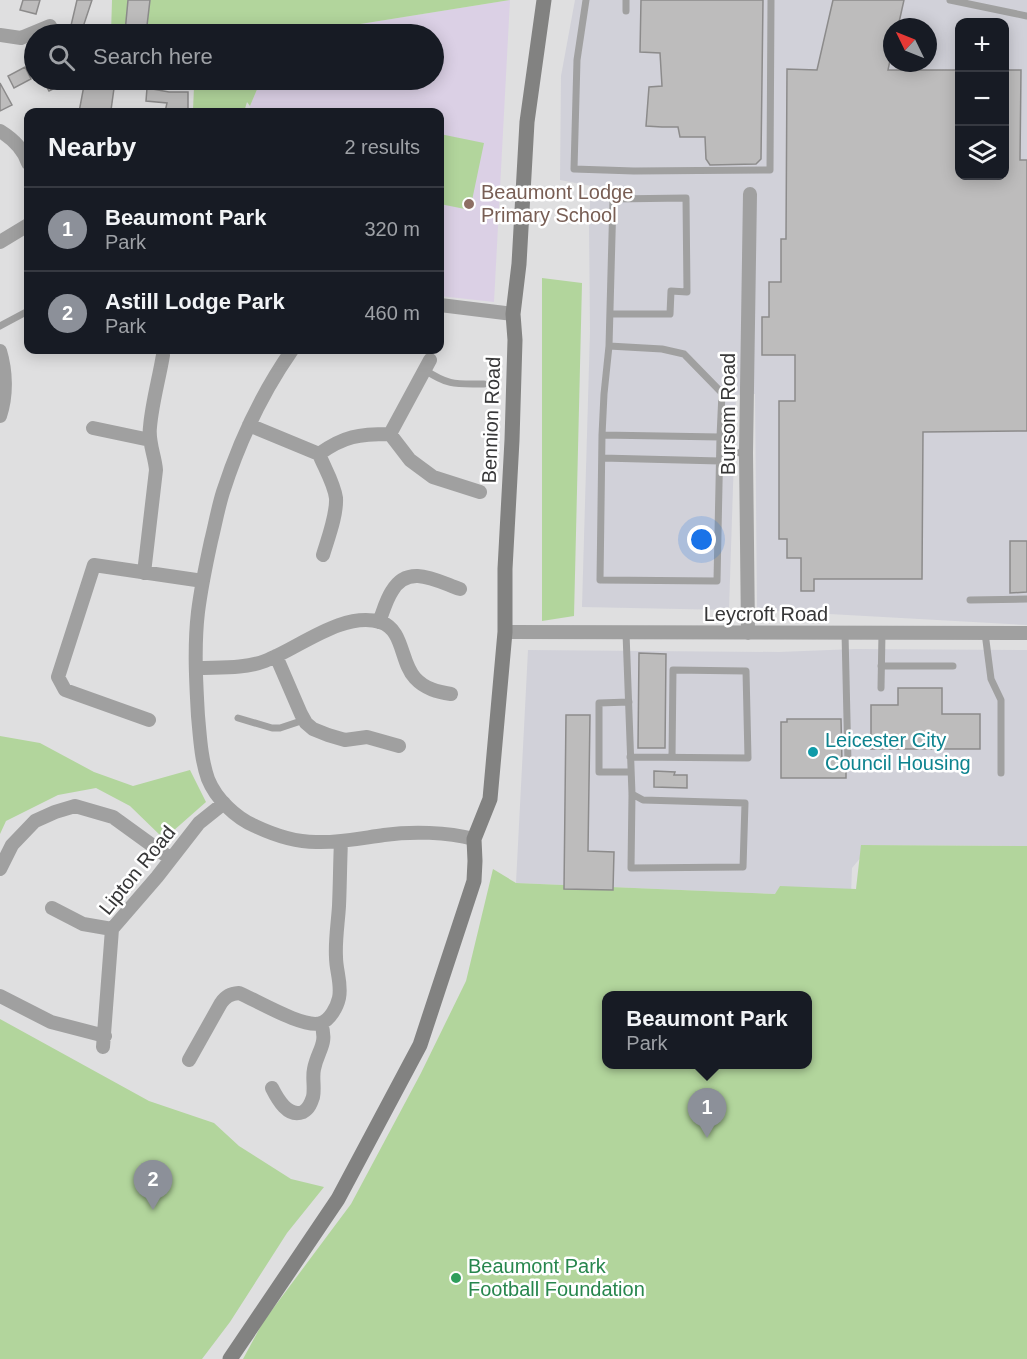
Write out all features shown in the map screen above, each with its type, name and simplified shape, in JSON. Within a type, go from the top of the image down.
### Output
[{"type":"street","name":"Bennion Road","points":[[474,839],[490,799],[505,632],[505,569],[515,342],[513,314],[519,264],[526,122],[544,0]]},
{"type":"street","points":[[0,35],[24,38]]},
{"type":"street","points":[[0,131],[13,140],[24,153]]},
{"type":"street","name":"Bursom Road","points":[[748,633],[746,453],[750,194]]},
{"type":"street","points":[[0,242],[24,227]]},
{"type":"street","points":[[444,305],[513,314]]},
{"type":"street","points":[[0,351],[5,385],[0,416]]},
{"type":"street","points":[[230,1359],[339,1199],[420,1045],[474,881],[474,839],[457,835],[411,833],[317,842],[286,838],[240,818],[224,803],[209,780],[201,745],[197,695],[197,624],[202,581],[223,493],[233,463],[265,393],[289,354]]},
{"type":"street","points":[[144,573],[156,470],[150,428],[163,355]]},
{"type":"street","points":[[390,434],[428,365]]},
{"type":"street","points":[[249,425],[319,454],[336,500],[324,555]]},
{"type":"street","points":[[93,428],[150,440]]},
{"type":"street","points":[[319,454],[344,439],[390,434]]},
{"type":"street","points":[[390,434],[410,460],[433,477],[480,492]]},
{"type":"street","points":[[149,720],[65,690],[58,677],[94,565],[202,581]]},
{"type":"street","points":[[379,622],[390,593],[396,584],[413,575],[423,576],[460,589]]},
{"type":"street","points":[[197,668],[245,665],[264,661],[336,627],[355,621],[379,622],[393,631],[414,678],[437,692],[452,694]]},
{"type":"street","name":"Leycroft Road","points":[[505,632],[1027,633]]},
{"type":"street","points":[[276,656],[304,720],[313,729],[345,740],[367,737],[399,746]]},
{"type":"street","name":"Lipton Road","points":[[0,996],[51,1022],[104,1042],[112,929],[199,823],[224,803]]},
{"type":"street","points":[[0,868],[12,845],[35,821],[75,806],[113,817],[171,859]]},
{"type":"street","points":[[189,1060],[226,996],[239,993],[307,1023],[321,1023],[334,1010],[340,993],[336,956],[341,841]]},
{"type":"street","points":[[52,908],[84,924],[112,929]]},
{"type":"street","points":[[272,1088],[286,1109],[294,1113],[302,1113],[309,1108],[313,1098],[315,1066],[324,1040],[321,1023]]},
{"type":"lane","points":[[586,0],[577,60],[574,169],[634,171],[770,170],[771,0]]},
{"type":"lane","points":[[626,0],[626,11]]},
{"type":"lane","points":[[950,0],[1027,16]]},
{"type":"lane","points":[[609,346],[662,349],[684,354],[722,393],[717,581],[600,580],[602,435],[609,346],[613,199],[686,198],[687,291],[671,291],[670,314],[610,314]]},
{"type":"lane","points":[[0,326],[24,313]]},
{"type":"lane","points":[[428,365],[438,379],[452,384],[484,384]]},
{"type":"lane","points":[[602,435],[720,437]]},
{"type":"lane","points":[[720,452],[746,453]]},
{"type":"lane","points":[[602,458],[720,461]]},
{"type":"lane","points":[[970,600],[1027,599]]},
{"type":"lane","points":[[626,633],[632,794],[631,868],[743,867],[745,802],[644,800],[632,794]]},
{"type":"lane","points":[[845,633],[848,763]]},
{"type":"lane","points":[[881,688],[882,633]]},
{"type":"lane","points":[[985,633],[991,679],[1001,700],[1001,773]]},
{"type":"lane","points":[[881,666],[953,666]]},
{"type":"lane","points":[[630,757],[748,758],[746,671],[673,670],[672,757]]},
{"type":"lane","points":[[629,702],[599,703],[599,772],[631,772]]},
{"type":"lane","points":[[238,718],[272,728],[304,720]]},
{"type":"shaded area","name":"Beaumont Lodge Primary School","points":[[510,0],[494,302],[444,296],[444,108],[250,108],[257,90],[444,90],[444,24],[360,24]]},
{"type":"shaded area","points":[[575,0],[1027,0],[1027,625],[757,610],[755,394],[736,395],[729,610],[582,607],[590,331],[591,186],[560,180],[561,76]]},
{"type":"shaded area","points":[[855,649],[1027,650],[1027,846],[871,845],[852,868],[851,895],[516,883],[528,650],[779,652]]},
{"type":"green space","points":[[112,0],[510,0],[360,24],[111,24]]},
{"type":"green space","points":[[194,90],[257,90],[250,106],[247,102],[245,108],[193,108]]},
{"type":"green space","points":[[444,135],[484,143],[470,210],[444,205]]},
{"type":"green space","points":[[542,278],[582,283],[574,616],[542,621]]},
{"type":"green space","points":[[0,736],[40,743],[94,772],[133,786],[190,770],[206,802],[164,839],[130,806],[96,788],[58,795],[6,821],[0,834]]},
{"type":"green space","points":[[861,845],[1027,846],[1027,1359],[243,1359],[263,1322],[351,1204],[421,1073],[466,981],[493,869],[516,883],[775,894],[780,886],[856,889]]},
{"type":"green space","points":[[0,1019],[149,1101],[214,1123],[239,1146],[291,1179],[324,1187],[287,1233],[230,1322],[202,1359],[0,1359]]},
{"type":"building","points":[[23,0],[40,0],[36,14],[20,10]]},
{"type":"building","points":[[77,0],[92,0],[84,24],[71,24]]},
{"type":"building","points":[[128,0],[150,0],[147,24],[126,24]]},
{"type":"building","points":[[641,0],[763,0],[761,159],[756,164],[710,165],[706,159],[705,137],[680,137],[678,127],[646,126],[649,87],[662,86],[660,53],[640,52]]},
{"type":"building","points":[[833,0],[904,0],[900,18],[883,18],[883,72],[955,70],[955,180],[1009,180],[1009,70],[1021,70],[1020,160],[1027,160],[1027,431],[923,432],[922,579],[814,579],[814,591],[801,591],[801,558],[787,558],[787,539],[779,539],[779,401],[795,401],[795,355],[762,355],[762,317],[769,317],[769,282],[781,282],[781,239],[786,239],[787,69],[817,70]]},
{"type":"building","points":[[24,68],[24,83],[14,88],[8,76]]},
{"type":"building","points":[[0,83],[12,105],[0,111]]},
{"type":"building","points":[[83,90],[114,90],[111,108],[80,108]]},
{"type":"building","points":[[147,90],[188,92],[188,108],[166,108],[167,103],[146,101]]},
{"type":"building","points":[[1010,541],[1027,541],[1027,592],[1010,593]]},
{"type":"building","points":[[639,653],[666,654],[665,748],[638,748]]},
{"type":"building","points":[[898,688],[942,688],[942,714],[980,714],[980,749],[871,749],[871,705],[898,705]]},
{"type":"building","points":[[566,715],[590,715],[588,851],[614,852],[613,890],[564,889]]},
{"type":"building","name":"Leicester City Council Housing","points":[[787,719],[841,719],[842,763],[846,768],[846,778],[781,778],[781,722],[787,722]]},
{"type":"building","points":[[654,771],[687,775],[687,788],[654,787]]},
{"type":"place","name":"Beaumont Lodge Primary School","points":[[469,204]]},
{"type":"place","name":"Leicester City Council Housing","points":[[813,752]]},
{"type":"place","name":"Beaumont Park","points":[[707,1138]]},
{"type":"place","name":"Astill Lodge Park","points":[[153,1210]]},
{"type":"place","name":"Beaumont Park Football Foundation","points":[[456,1278]]}]
